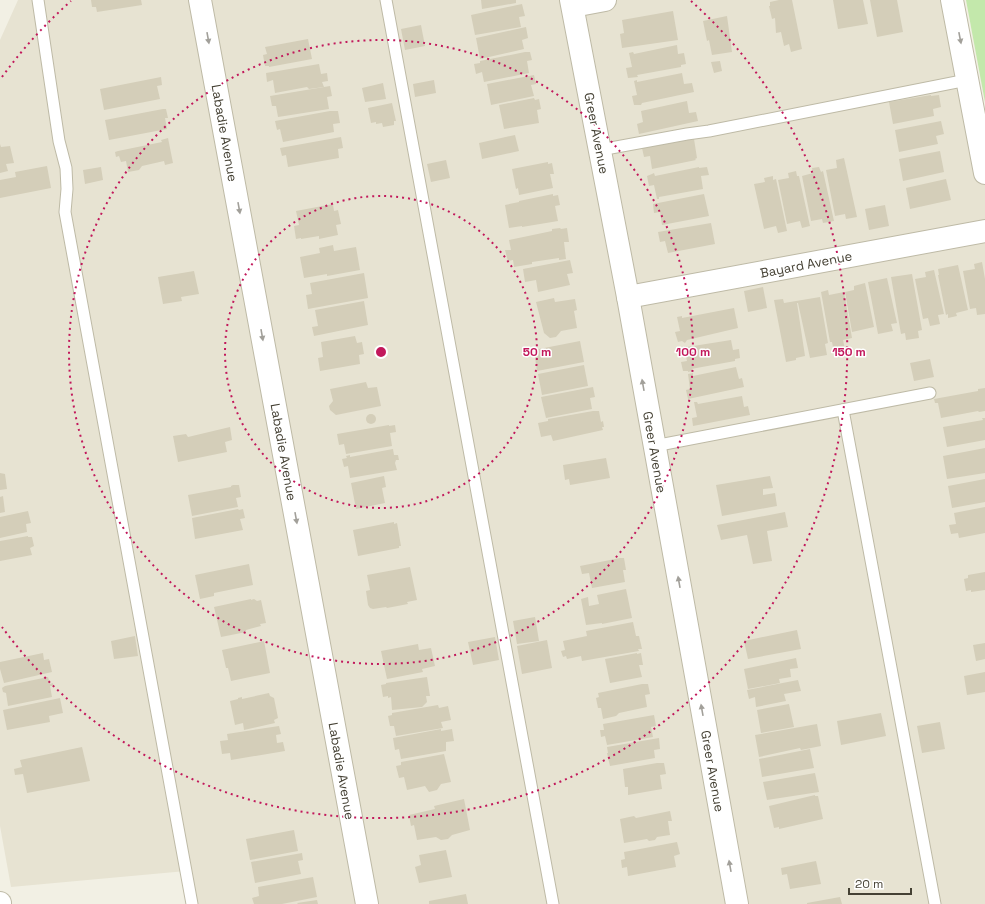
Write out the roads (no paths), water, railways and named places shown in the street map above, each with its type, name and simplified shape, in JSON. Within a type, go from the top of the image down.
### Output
[{"type":"street","name":"Labadie Avenue","points":[[200,0],[367,904]]},
{"type":"street","points":[[572,3],[605,0]]},
{"type":"street","points":[[952,0],[985,173]]},
{"type":"street","name":"Greer Avenue","points":[[572,3],[628,297],[737,904]]},
{"type":"street","name":"Bayard Avenue","points":[[628,297],[985,231]]},
{"type":"lane","points":[[38,0],[59,141],[66,168],[67,189],[65,212],[192,904]]},
{"type":"lane","points":[[386,0],[554,904]]},
{"type":"lane","points":[[600,150],[709,131],[967,80]]},
{"type":"lane","points":[[654,446],[930,393]]},
{"type":"lane","points":[[843,410],[935,904]]}]
